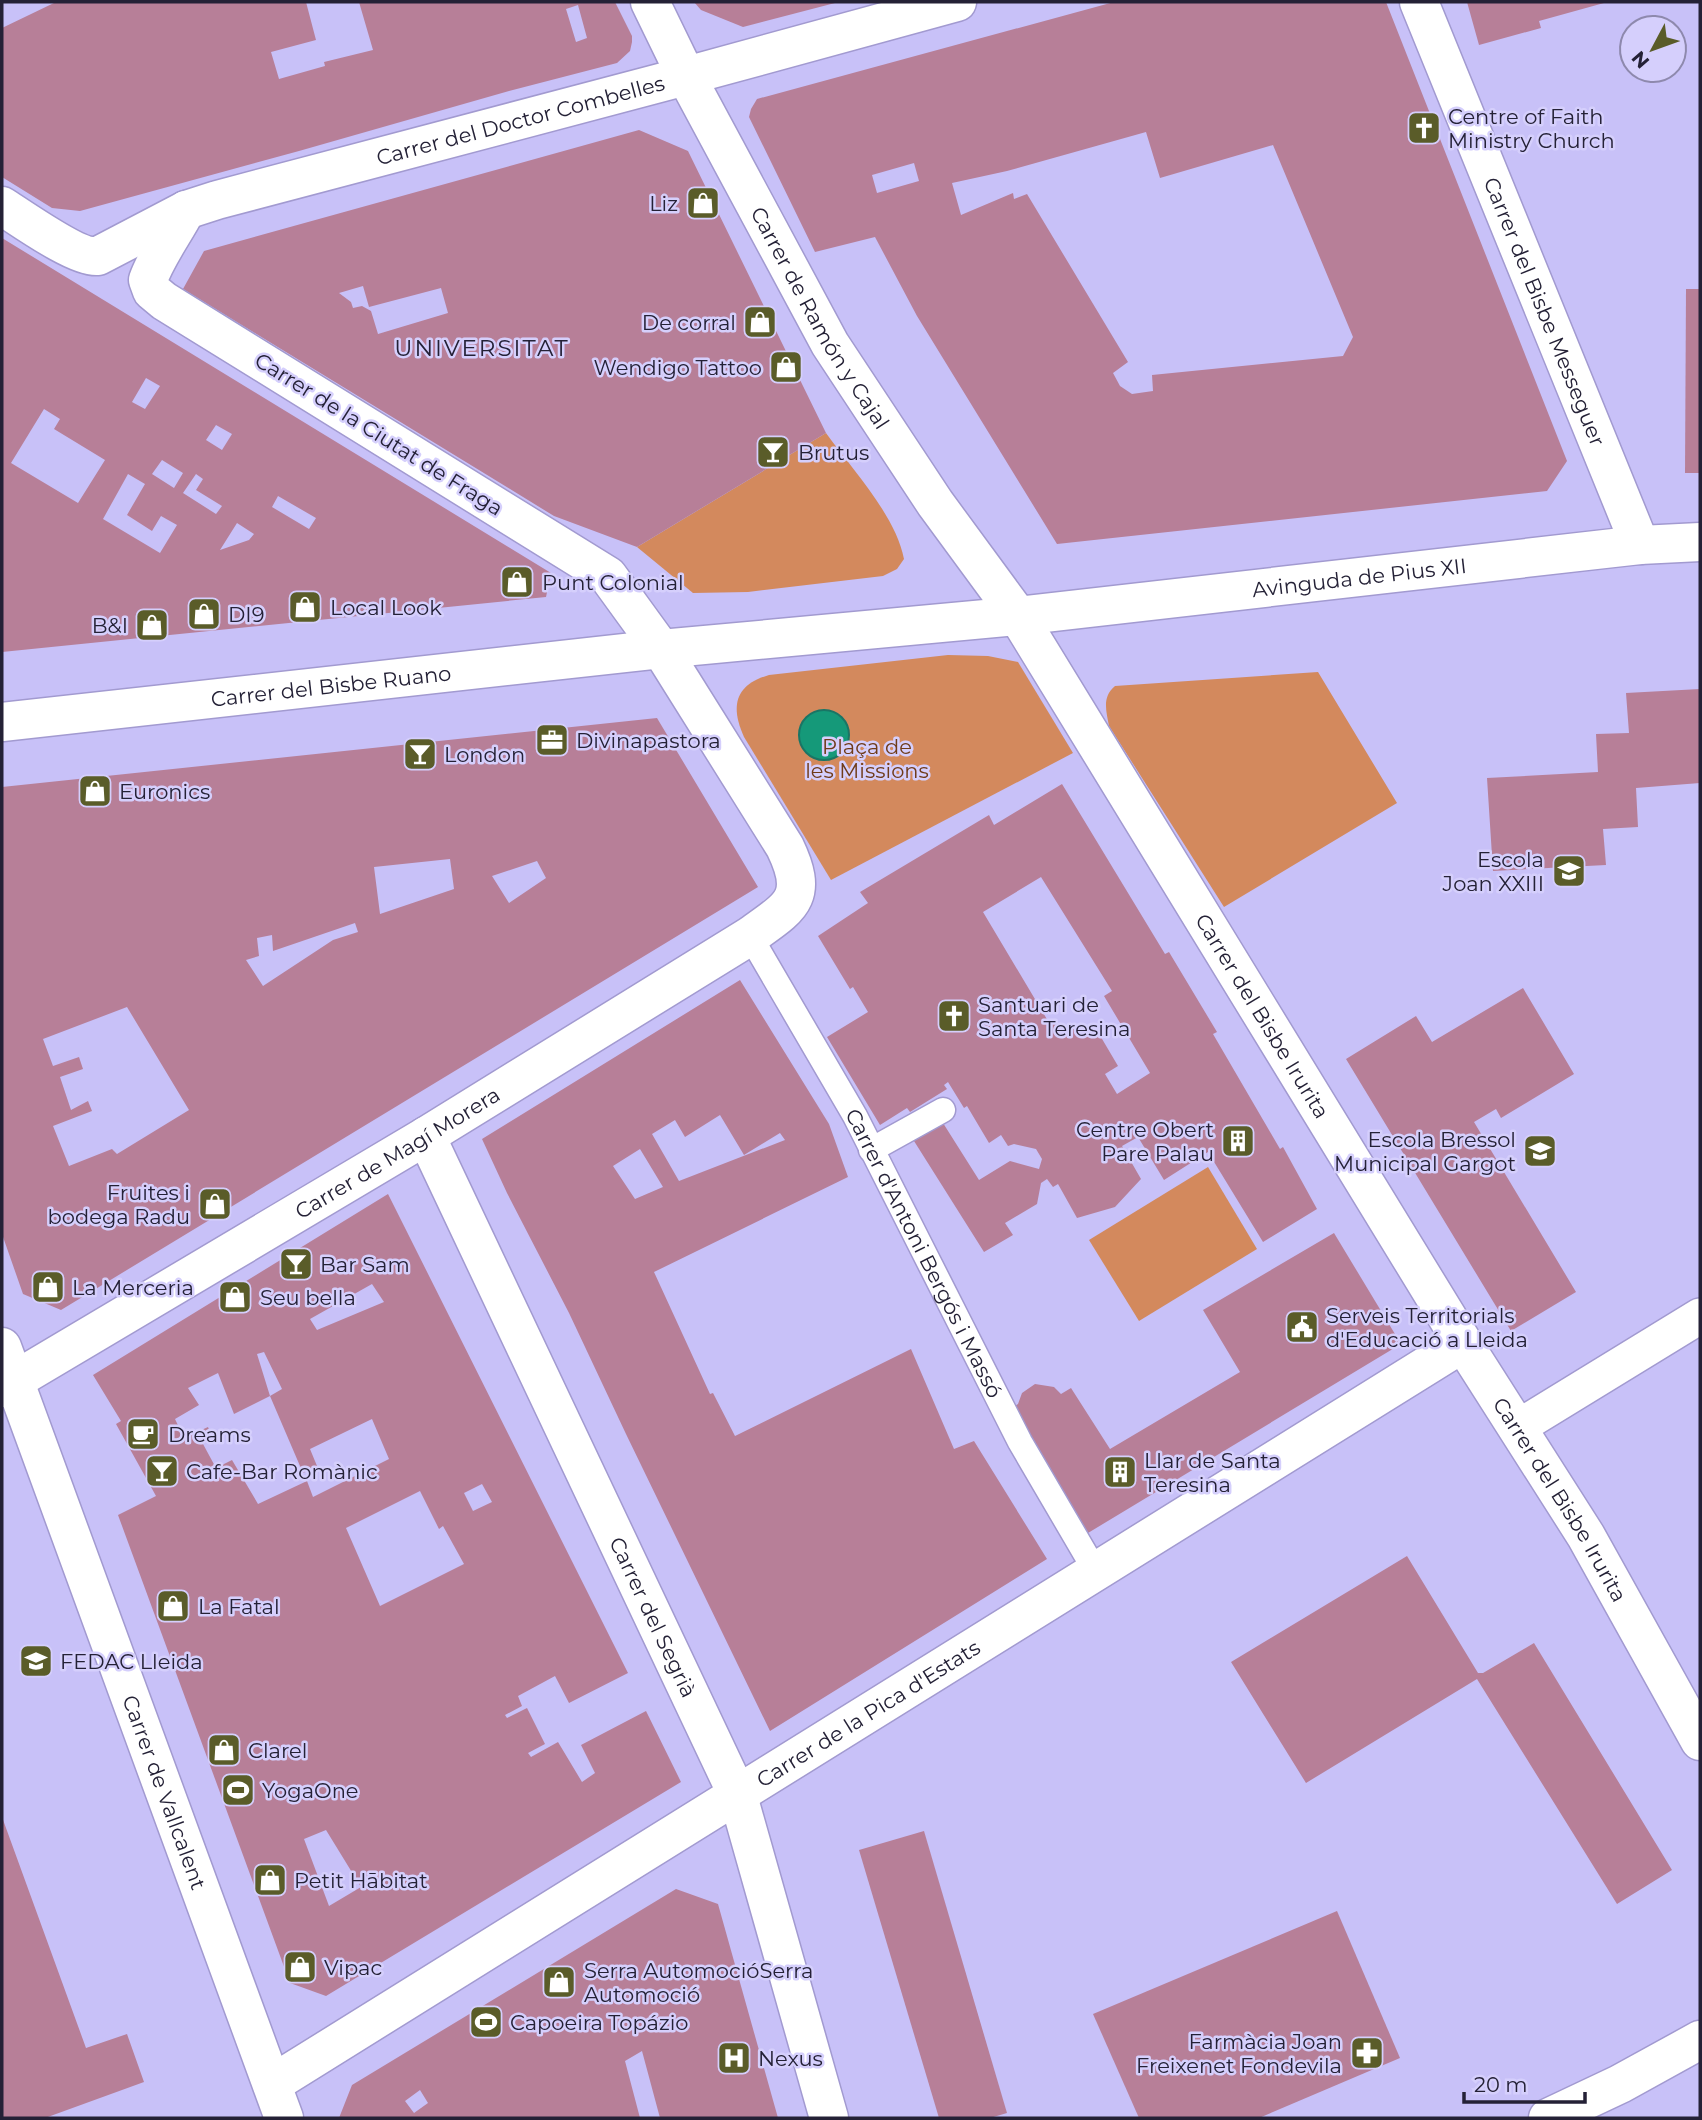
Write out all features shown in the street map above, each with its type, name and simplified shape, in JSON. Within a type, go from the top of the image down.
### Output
[{"type":"street","name":"Carrer de Ramón y Cajal","points":[[650,2],[686,76],[830,344],[935,503],[1018,617]]},
{"type":"street","name":"Carrer del Doctor Combelles","points":[[2,206],[89,257],[105,253],[186,210],[384,154],[957,2]]},
{"type":"street","name":"Carrer del Bisbe Messeguer","points":[[1419,2],[1640,545]]},
{"type":"street","name":"Carrer de la Ciutat de Fraga","points":[[186,210],[154,263],[148,280],[152,291],[164,301],[608,576],[661,649]]},
{"type":"street","name":"Avinguda de Pius XII","points":[[1018,617],[1640,545],[1700,542]]},
{"type":"street","points":[[661,649],[1018,617]]},
{"type":"street","name":"Carrer del Bisbe Irurita","points":[[1018,617],[1463,1343],[1586,1536],[1700,1741]]},
{"type":"street","name":"Carrer del Bisbe Ruano","points":[[2,722],[661,649]]},
{"type":"street","name":"Carrer de Magí Morera","points":[[6,1372],[426,1136],[750,936],[787,909],[794,897],[796,881],[794,866],[785,847],[661,649]]},
{"type":"street","name":"Carrer del Segrià","points":[[426,1136],[738,1796],[829,2118]]},
{"type":"street","points":[[1517,1428],[1700,1316]]},
{"type":"street","name":"Carrer de la Pica d'Estats","points":[[278,2101],[738,1796],[1463,1343]]},
{"type":"street","name":"Carrer de Vallcalent","points":[[6,1372],[61,1513],[278,2101]]},
{"type":"street","points":[[1548,2118],[1620,2084],[1700,2040]]},
{"type":"lane","name":"Carrer d'Antoni Bergós i Massó","points":[[750,936],[855,1116],[1020,1442],[1096,1572]]},
{"type":"lane","points":[[871,1150],[943,1110]]},
{"type":"green space","points":[[826,433],[872,493],[892,526],[904,559],[897,569],[883,576],[748,592],[693,593],[637,547]]},
{"type":"green space","name":"Plaça de les Missions","points":[[948,655],[988,656],[1018,662],[1073,753],[831,880],[744,737],[737,716],[738,698],[749,685],[769,675]]},
{"type":"green space","points":[[1318,672],[1397,803],[1224,907],[1109,726],[1106,704],[1108,695],[1115,686]]},
{"type":"green space","points":[[1208,1167],[1257,1249],[1139,1321],[1089,1240]]},
{"type":"shaded area","points":[[824,710],[842,717],[849,735],[842,753],[824,760],[806,753],[799,735],[806,717]]},
{"type":"building","points":[[56,2],[306,2],[316,40],[271,52],[279,79],[325,66],[324,62],[373,50],[359,2],[615,2],[632,36],[632,42],[630,51],[617,63],[80,211],[52,208],[2,177],[2,28]],"holes":[[[578,5],[587,38],[576,42],[566,9]]]},
{"type":"building","points":[[694,2],[835,3],[743,27],[701,10]]},
{"type":"building","points":[[1114,2],[1386,2],[1567,461],[1547,491],[1057,544],[917,316],[875,237],[815,252],[749,117],[757,99]],"holes":[[[1146,132],[1160,178],[1273,145],[1353,337],[1343,356],[1152,375],[1153,391],[1132,394],[1120,386],[1113,373],[1128,362],[1027,194],[1014,199],[1013,193],[961,215],[952,183],[1007,171]],[[914,163],[919,181],[877,193],[872,175]]]},
{"type":"building","points":[[1467,2],[1604,3],[1539,21],[1541,28],[1479,45]]},
{"type":"building","points":[[639,130],[688,151],[826,433],[637,547],[554,516],[183,289],[204,251]],"holes":[[[363,286],[369,307],[441,288],[448,313],[378,334],[371,311],[362,306],[353,308],[351,302],[339,293]]]},
{"type":"building","points":[[2,238],[551,573],[546,597],[2,652]],"holes":[[[146,378],[160,386],[145,409],[132,402]],[[44,409],[60,419],[54,429],[105,460],[78,503],[11,463]],[[216,425],[232,434],[222,450],[206,440]],[[162,460],[183,473],[174,488],[152,474]],[[128,474],[145,484],[127,515],[152,531],[161,516],[177,525],[160,553],[103,519]],[[196,474],[203,479],[196,490],[222,506],[216,514],[183,493]],[[278,496],[316,518],[309,529],[272,507]],[[237,523],[254,534],[249,540],[220,550]]]},
{"type":"building","points":[[1686,289],[1700,289],[1700,473],[1685,473]]},
{"type":"building","points":[[1700,689],[1700,783],[1636,788],[1638,827],[1603,829],[1606,865],[1493,871],[1487,778],[1598,772],[1596,734],[1629,733],[1626,693]]},
{"type":"building","points":[[657,718],[758,887],[61,1310],[23,1294],[2,1234],[2,787]],"holes":[[[450,859],[454,889],[380,914],[374,867]],[[537,861],[546,878],[509,903],[492,876]],[[355,923],[358,932],[333,940],[263,986],[246,960],[259,956],[257,938],[272,935],[273,951]],[[127,1007],[189,1110],[117,1154],[112,1149],[69,1166],[53,1126],[92,1111],[88,1101],[71,1110],[60,1077],[83,1069],[79,1057],[53,1066],[43,1039]]]},
{"type":"building","name":"Santuari de Santa Teresina","points":[[1062,784],[1165,954],[1169,952],[1217,1032],[1213,1034],[1280,1149],[1283,1147],[1317,1209],[1263,1242],[1208,1152],[1164,1180],[1138,1137],[1122,1146],[1141,1179],[1115,1207],[1077,1218],[1058,1184],[1053,1187],[1047,1179],[1041,1183],[1037,1204],[1005,1223],[1013,1235],[984,1252],[914,1141],[943,1123],[979,1180],[1010,1161],[1039,1169],[1042,1159],[1036,1149],[1014,1144],[1008,1146],[1001,1135],[989,1143],[967,1106],[964,1108],[948,1082],[944,1085],[947,1089],[910,1112],[907,1108],[880,1125],[827,1037],[868,1012],[853,987],[850,989],[818,936],[868,903],[860,892],[989,815],[994,825]],"holes":[[[1041,877],[1112,991],[1104,996],[1150,1073],[1117,1094],[1105,1074],[1118,1066],[1095,1027],[1082,1035],[1075,1025],[1068,1028],[1048,1021],[983,912]]]},
{"type":"building","points":[[740,980],[829,1124],[848,1177],[654,1272],[710,1394],[713,1393],[735,1436],[911,1349],[954,1449],[974,1441],[1047,1559],[770,1731],[569,1313],[482,1139]],"holes":[[[720,1115],[744,1155],[780,1133],[785,1140],[679,1181],[652,1134],[675,1120],[685,1137]],[[640,1149],[663,1187],[635,1199],[613,1166]]]},
{"type":"building","points":[[1523,988],[1574,1074],[1501,1118],[1496,1109],[1474,1122],[1576,1292],[1511,1331],[1346,1059],[1416,1016],[1432,1042]]},
{"type":"building","points":[[388,1194],[628,1673],[569,1703],[555,1676],[518,1696],[522,1706],[505,1715],[507,1718],[527,1708],[545,1744],[528,1753],[531,1757],[558,1742],[582,1782],[595,1773],[581,1745],[646,1711],[681,1782],[326,1996],[290,1983],[118,1515],[156,1496],[116,1424],[121,1421],[93,1375]],"holes":[[[372,1284],[384,1302],[317,1330],[310,1319]],[[264,1352],[282,1389],[270,1396],[257,1354]],[[218,1373],[234,1414],[270,1396],[303,1473],[317,1466],[310,1449],[372,1419],[389,1459],[313,1497],[307,1481],[258,1504],[232,1460],[216,1468],[203,1444],[212,1438],[208,1427],[184,1438],[175,1419],[199,1405],[188,1388]],[[482,1484],[492,1502],[473,1511],[464,1493]],[[420,1491],[439,1529],[443,1526],[464,1564],[380,1606],[346,1528]],[[326,1830],[361,1887],[329,1906],[304,1839]]]},
{"type":"building","points":[[1334,1233],[1401,1344],[1088,1533],[1012,1408],[1018,1404],[1022,1393],[1035,1384],[1054,1387],[1061,1394],[1071,1388],[1110,1449],[1240,1372],[1203,1310]]},
{"type":"building","points":[[1407,1556],[1478,1673],[1483,1673],[1534,1643],[1672,1870],[1617,1904],[1477,1679],[1306,1783],[1231,1662]]},
{"type":"building","points":[[2,1817],[86,2048],[127,2034],[144,2082],[45,2118],[2,2118]]},
{"type":"building","points":[[924,1831],[1007,2113],[990,2118],[939,2118],[859,1850]]},
{"type":"building","points":[[676,1889],[718,1904],[778,2118],[660,2118],[642,2051],[625,2061],[640,2118],[339,2118],[352,2085]],"holes":[[[420,2090],[428,2103],[414,2113],[405,2101]]]},
{"type":"building","points":[[1337,1911],[1400,2058],[1259,2118],[1139,2118],[1093,2014]]},
{"type":"place","name":"Centre of Faith Ministry Church","points":[[1424,128]]},
{"type":"place","name":"Liz","points":[[703,203]]},
{"type":"place","name":"De corral","points":[[760,322]]},
{"type":"place","name":"Wendigo Tattoo","points":[[786,367]]},
{"type":"place","name":"Brutus","points":[[773,452]]},
{"type":"place","name":"Punt Colonial","points":[[517,582]]},
{"type":"place","name":"Local Look","points":[[305,607]]},
{"type":"place","name":"DI9","points":[[204,614]]},
{"type":"place","name":"B&I","points":[[152,625]]},
{"type":"place","name":"Divinapastora","points":[[552,740]]},
{"type":"place","name":"London","points":[[420,754]]},
{"type":"place","name":"Euronics","points":[[95,791]]},
{"type":"place","name":"Escola Joan XXIII","points":[[1569,871]]},
{"type":"place","name":"Santuari de Santa Teresina","points":[[954,1016]]},
{"type":"place","name":"Centre Obert Pare Palau","points":[[1238,1141]]},
{"type":"place","name":"Escola Bressol Municipal Gargot","points":[[1540,1151]]},
{"type":"place","name":"Fruites i bodega Radu","points":[[215,1204]]},
{"type":"place","name":"Bar Sam","points":[[296,1264]]},
{"type":"place","name":"La Merceria","points":[[48,1287]]},
{"type":"place","name":"Seu bella","points":[[235,1297]]},
{"type":"place","name":"Serveis Territorials d'Educació a Lleida","points":[[1302,1327]]},
{"type":"place","name":"Dreams","points":[[143,1434]]},
{"type":"place","name":"Cafe-Bar Romànic","points":[[162,1471]]},
{"type":"place","name":"Llar de Santa Teresina","points":[[1120,1472]]},
{"type":"place","name":"La Fatal","points":[[173,1606]]},
{"type":"place","name":"FEDAC Lleida","points":[[36,1661]]},
{"type":"place","name":"Clarel","points":[[224,1750]]},
{"type":"place","name":"YogaOne","points":[[238,1790]]},
{"type":"place","name":"Petit Hābitat","points":[[270,1880]]},
{"type":"place","name":"Vipac","points":[[300,1967]]},
{"type":"place","name":"Serra AutomocióSerra Automoció","points":[[559,1982]]},
{"type":"place","name":"Capoeira Topázio","points":[[486,2022]]},
{"type":"place","name":"Farmàcia Joan Freixenet Fondevila","points":[[1367,2053]]},
{"type":"place","name":"Nexus","points":[[734,2058]]},
{"type":"district","name":"UNIVERSITAT","points":[[482,348]]}]
